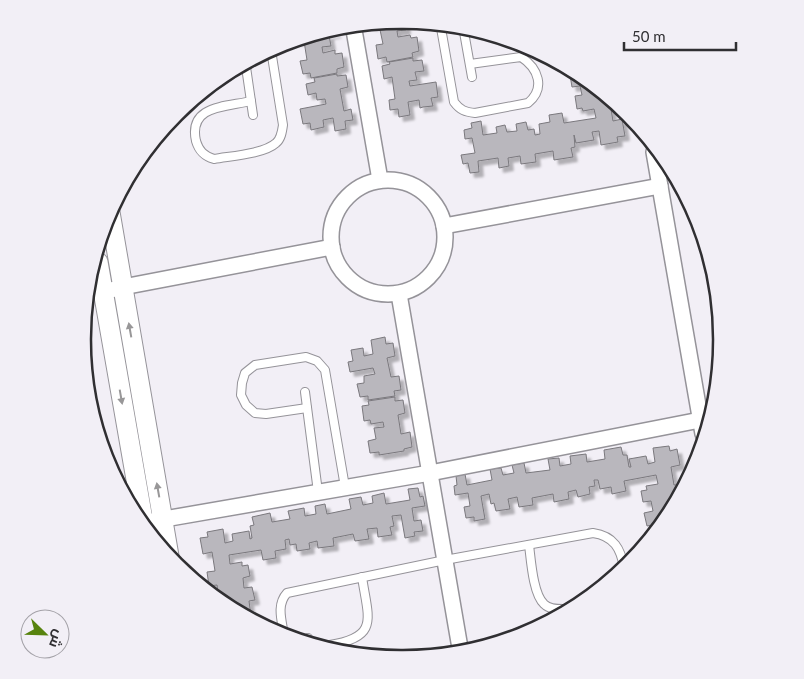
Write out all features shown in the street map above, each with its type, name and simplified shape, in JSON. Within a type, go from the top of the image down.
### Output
[{"type":"street","points":[[354,32],[380,180]]},
{"type":"street","points":[[655,160],[701,425]]},
{"type":"street","points":[[380,180],[400,181],[418,188],[433,201],[443,218],[444,226],[446,237],[443,257],[432,274],[418,287],[399,294],[381,295],[364,290],[349,279],[338,265],[332,248],[332,229],[337,212],[342,204],[362,186],[380,180]]},
{"type":"street","points":[[444,226],[660,186]]},
{"type":"street","points":[[113,227],[123,287],[155,520],[162,537]]},
{"type":"street","points":[[103,292],[332,248]]},
{"type":"street","points":[[99,270],[141,507]]},
{"type":"street","points":[[399,294],[459,645]]},
{"type":"street","points":[[155,520],[700,427]]},
{"type":"lane","points":[[441,31],[454,102],[459,109],[475,113],[528,103],[535,98],[538,88],[536,72],[530,63],[521,57],[470,64]]},
{"type":"lane","points":[[465,35],[472,77]]},
{"type":"lane","points":[[251,101],[209,110],[201,114],[196,122],[195,133],[199,150],[207,157],[214,159],[268,148],[277,142],[282,134],[283,125],[272,57]]},
{"type":"lane","points":[[246,70],[253,115]]},
{"type":"lane","points":[[307,408],[266,414],[255,413],[246,405],[241,395],[245,373],[255,365],[306,357],[317,361],[325,370],[345,487]]},
{"type":"lane","points":[[305,392],[318,492]]},
{"type":"lane","points":[[283,627],[280,608],[282,598],[287,593],[445,560],[593,533],[604,534],[618,548],[621,560]]},
{"type":"lane","points":[[529,545],[537,593],[543,603],[552,608],[558,609]]},
{"type":"lane","points":[[339,644],[348,642],[361,635],[368,626],[362,577]]},
{"type":"building","points":[[380,29],[406,29],[397,31],[398,37],[410,35],[411,38],[417,37],[419,51],[412,53],[413,57],[387,62],[386,57],[378,59],[376,45],[383,44]]},
{"type":"building","points":[[329,37],[331,46],[322,47],[323,53],[335,50],[335,54],[342,53],[344,67],[337,69],[337,73],[311,78],[310,73],[303,74],[300,61],[307,60],[305,44]]},
{"type":"building","points":[[413,58],[413,61],[422,60],[424,71],[415,72],[417,80],[409,81],[410,86],[436,82],[438,97],[431,98],[433,106],[420,108],[419,100],[408,102],[410,115],[399,117],[398,109],[390,110],[389,100],[395,99],[392,77],[384,79],[382,66],[390,64],[389,62]]},
{"type":"building","points":[[337,74],[337,76],[346,75],[348,87],[340,89],[344,111],[351,109],[353,120],[345,121],[346,129],[335,131],[333,118],[323,120],[324,127],[311,130],[310,123],[303,124],[300,109],[326,104],[325,99],[317,100],[316,93],[308,95],[306,84],[315,82],[314,78]]},
{"type":"building","points":[[571,78],[607,106],[611,110],[613,121],[622,120],[625,136],[617,137],[618,142],[601,145],[599,131],[592,132],[594,140],[576,143],[574,135],[575,147],[571,148],[573,157],[554,160],[553,151],[535,154],[536,162],[521,164],[520,156],[508,158],[509,166],[499,168],[498,158],[478,161],[479,172],[470,173],[468,163],[463,164],[461,155],[475,153],[472,138],[465,139],[464,130],[472,128],[471,123],[481,121],[483,135],[497,133],[496,127],[505,125],[507,132],[517,131],[516,124],[526,122],[528,130],[534,129],[535,135],[540,134],[539,124],[550,122],[549,115],[562,113],[564,123],[596,118],[594,109],[583,111],[582,108],[577,109],[575,96],[582,95],[580,86],[572,87]]},
{"type":"building","points":[[385,337],[386,344],[393,343],[395,356],[387,358],[391,377],[399,376],[401,390],[394,391],[395,396],[368,400],[368,396],[360,397],[357,384],[364,383],[364,376],[375,374],[373,368],[350,372],[348,362],[353,361],[351,350],[363,348],[364,356],[373,354],[371,340]]},
{"type":"building","points":[[395,397],[395,401],[403,400],[405,413],[398,415],[401,434],[410,432],[412,447],[404,449],[404,451],[379,455],[379,452],[370,453],[368,441],[376,439],[374,428],[384,427],[383,422],[371,424],[370,420],[364,421],[362,406],[369,405],[368,401]]},
{"type":"building","points":[[669,446],[670,451],[677,449],[680,465],[671,467],[674,485],[677,485],[651,525],[647,526],[644,513],[653,511],[651,501],[643,502],[641,491],[647,490],[646,486],[658,484],[656,475],[624,481],[626,491],[612,494],[611,487],[600,489],[598,480],[594,480],[595,486],[589,487],[590,494],[578,497],[576,490],[568,492],[569,499],[554,502],[553,494],[532,498],[533,505],[519,507],[517,497],[508,499],[510,509],[496,511],[494,503],[491,504],[489,494],[481,496],[485,519],[474,521],[474,517],[466,518],[464,507],[470,506],[468,493],[455,495],[456,476],[465,474],[467,485],[492,480],[490,469],[501,468],[503,475],[514,473],[512,465],[524,463],[526,473],[550,470],[548,459],[559,458],[560,466],[571,464],[570,456],[586,454],[587,462],[605,459],[604,450],[621,447],[623,455],[627,455],[629,467],[631,467],[629,459],[646,456],[648,464],[655,462],[653,448]]},
{"type":"building","points":[[418,488],[420,497],[423,496],[425,506],[412,508],[414,521],[421,520],[423,531],[414,532],[415,536],[405,538],[401,515],[392,516],[394,526],[390,527],[392,535],[378,537],[377,528],[367,529],[369,539],[355,541],[353,534],[333,538],[334,546],[318,548],[317,541],[309,543],[310,549],[297,551],[296,544],[290,545],[289,539],[285,540],[286,549],[275,551],[276,558],[263,560],[261,550],[229,555],[230,564],[242,562],[242,566],[248,565],[250,576],[243,578],[244,588],[252,587],[255,600],[249,601],[250,611],[218,589],[217,585],[212,586],[208,582],[207,572],[215,571],[212,552],[203,554],[200,538],[208,537],[207,532],[223,529],[225,543],[233,541],[232,534],[249,531],[250,539],[252,538],[250,526],[254,525],[252,517],[270,513],[272,522],[290,519],[288,511],[304,508],[305,516],[316,514],[315,506],[325,504],[327,514],[351,509],[349,499],[361,497],[363,505],[373,503],[372,496],[384,493],[386,504],[410,500],[408,489]]}]
